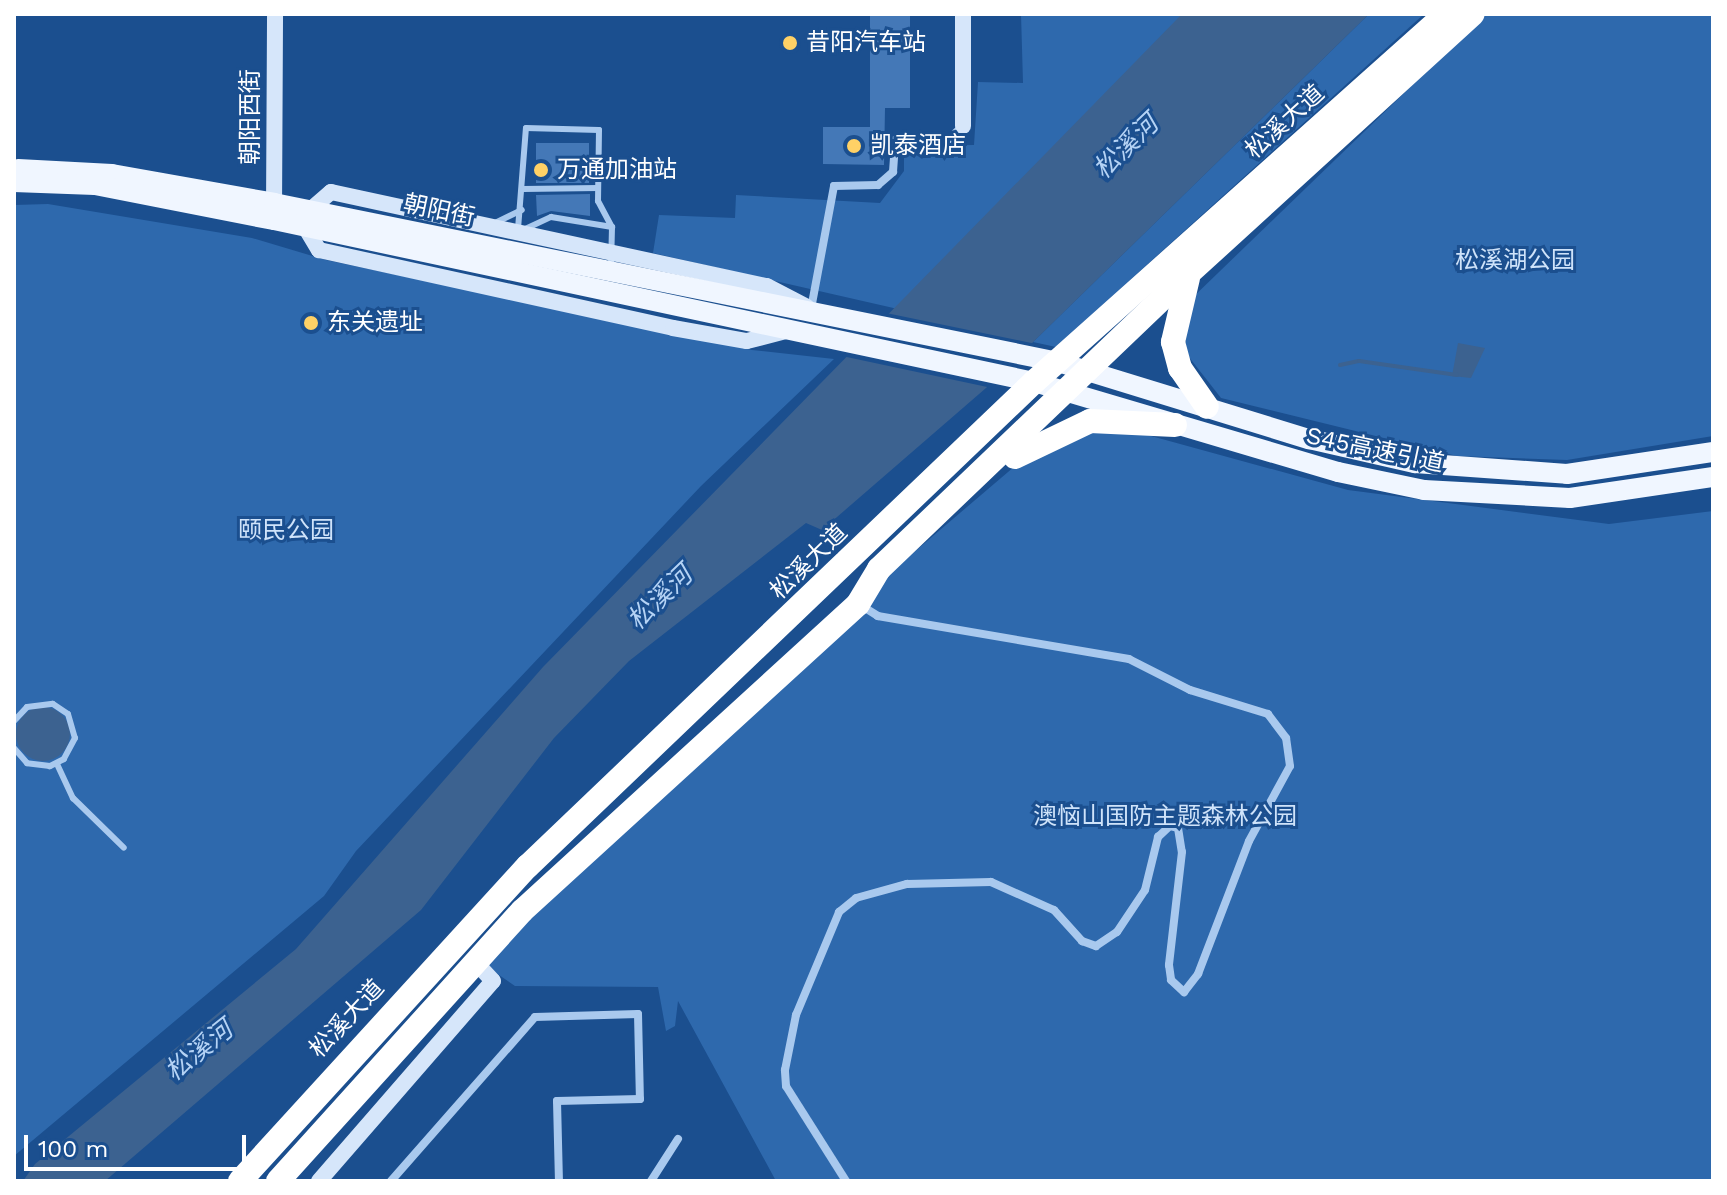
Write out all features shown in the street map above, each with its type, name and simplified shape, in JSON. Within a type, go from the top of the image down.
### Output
[{"type":"highway","name":"松溪大道","points":[[240,1181],[528,866],[1032,371],[1058,362],[1446,14]]},
{"type":"highway","name":"松溪大道","points":[[278,1181],[475,962],[675,765],[858,604],[879,569],[1067,394],[1189,273],[1473,14]]},
{"type":"highway","points":[[1189,273],[1173,342],[1180,368],[1207,407]]},
{"type":"highway","points":[[969,486],[1081,423],[1175,425]]},
{"type":"main road","name":"朝阳街","points":[[14,169],[112,174],[307,219],[610,273],[786,331],[837,342],[1009,377],[1032,371]]},
{"type":"main road","name":"朝阳街","points":[[14,182],[95,185],[274,212]]},
{"type":"main road","name":"朝阳街","points":[[307,219],[460,242],[815,313],[1032,371]]},
{"type":"main road","points":[[460,242],[464,221]]},
{"type":"main road","name":"S45高速引道","points":[[1058,362],[1375,456],[1486,472],[1593,472],[1713,452]]},
{"type":"main road","name":"S45高速引道","points":[[1032,371],[1067,394],[1338,472],[1461,494],[1570,498],[1713,477]]},
{"type":"street","name":"朝阳西街","points":[[274,212],[275,14]]},
{"type":"street","points":[[815,313],[834,186],[878,185],[893,172],[895,140],[949,139],[963,126],[963,14]]},
{"type":"street","points":[[610,273],[517,233],[331,192],[307,219],[319,250],[673,328],[747,341],[786,331]]},
{"type":"street","points":[[846,1181],[786,1086],[785,1070],[796,1015],[839,912],[856,898],[907,884],[955,878],[991,882],[1054,910],[1082,941],[1096,946],[1117,932],[1145,890],[1158,837],[1170,826],[1178,828],[1182,852],[1169,965],[1176,989],[1184,992],[1198,974],[1249,841],[1290,766],[1286,738],[1268,714],[1190,690],[1129,659],[878,616],[858,604]]},
{"type":"street","points":[[319,1181],[493,981],[475,962]]},
{"type":"street","points":[[391,1181],[535,1017],[638,1014],[640,1099],[557,1101],[559,1181]]},
{"type":"street","points":[[651,1181],[678,1139]]},
{"type":"lane","points":[[517,233],[522,210],[526,128],[599,130],[598,188],[612,227],[610,273]]},
{"type":"lane","points":[[523,189],[598,188]]},
{"type":"lane","points":[[487,226],[522,210]]},
{"type":"lane","points":[[517,233],[551,217],[612,227]]},
{"type":"lane","points":[[14,721],[27,707],[45,702],[68,714],[75,738],[57,764]]},
{"type":"lane","points":[[14,748],[34,766],[57,764]]},
{"type":"lane","points":[[57,764],[73,798],[124,848]]},
{"type":"green space","points":[[1021,14],[1202,14],[911,312],[653,253],[659,215],[735,218],[736,195],[880,203],[904,171],[904,146],[974,145],[978,82],[1023,83]]},
{"type":"green space","points":[[1369,14],[1424,14],[1056,347],[1033,342]]},
{"type":"green space","name":"松溪湖公园","points":[[1486,14],[1713,14],[1713,436],[1567,460],[1457,456],[1221,398],[1185,352],[1189,301]]},
{"type":"green space","name":"颐民公园","points":[[48,204],[252,238],[326,260],[752,350],[834,359],[701,486],[356,851],[324,896],[14,1156],[14,205]]},
{"type":"green space","name":"澳恼山国防主题森林公园","points":[[1122,428],[1348,490],[1609,524],[1713,511],[1713,1181],[776,1181],[678,1001],[675,1026],[666,1031],[658,987],[515,986],[474,958],[817,635],[1022,460],[1069,434]]},
{"type":"water","name":"松溪河","points":[[1182,14],[1369,14],[986,388],[822,530],[806,523],[629,661],[554,738],[421,910],[105,1181],[23,1181],[35,1164],[296,949],[543,667]]},
{"type":"water","points":[[1458,343],[1485,348],[1471,378],[1452,376]]},
{"type":"water","points":[[43,707],[62,715],[70,734],[62,753],[43,761],[24,753],[16,734],[24,715]]},
{"type":"pier","points":[[886,313],[1036,344],[992,388],[842,356]]},
{"type":"building","points":[[870,14],[910,14],[910,108],[885,108],[884,165],[823,164],[823,127],[870,127]]},
{"type":"building","points":[[536,143],[589,143],[589,183],[536,183]]},
{"type":"building","points":[[590,194],[590,216],[551,211],[537,216],[536,195]]},
{"type":"waterway","points":[[1340,365],[1359,361],[1457,375]]},
{"type":"place","name":"昔阳汽车站","points":[[790,43]]},
{"type":"place","name":"凯泰酒店","points":[[854,146]]},
{"type":"place","name":"万通加油站","points":[[541,170]]},
{"type":"place","name":"东关遗址","points":[[311,323]]}]
